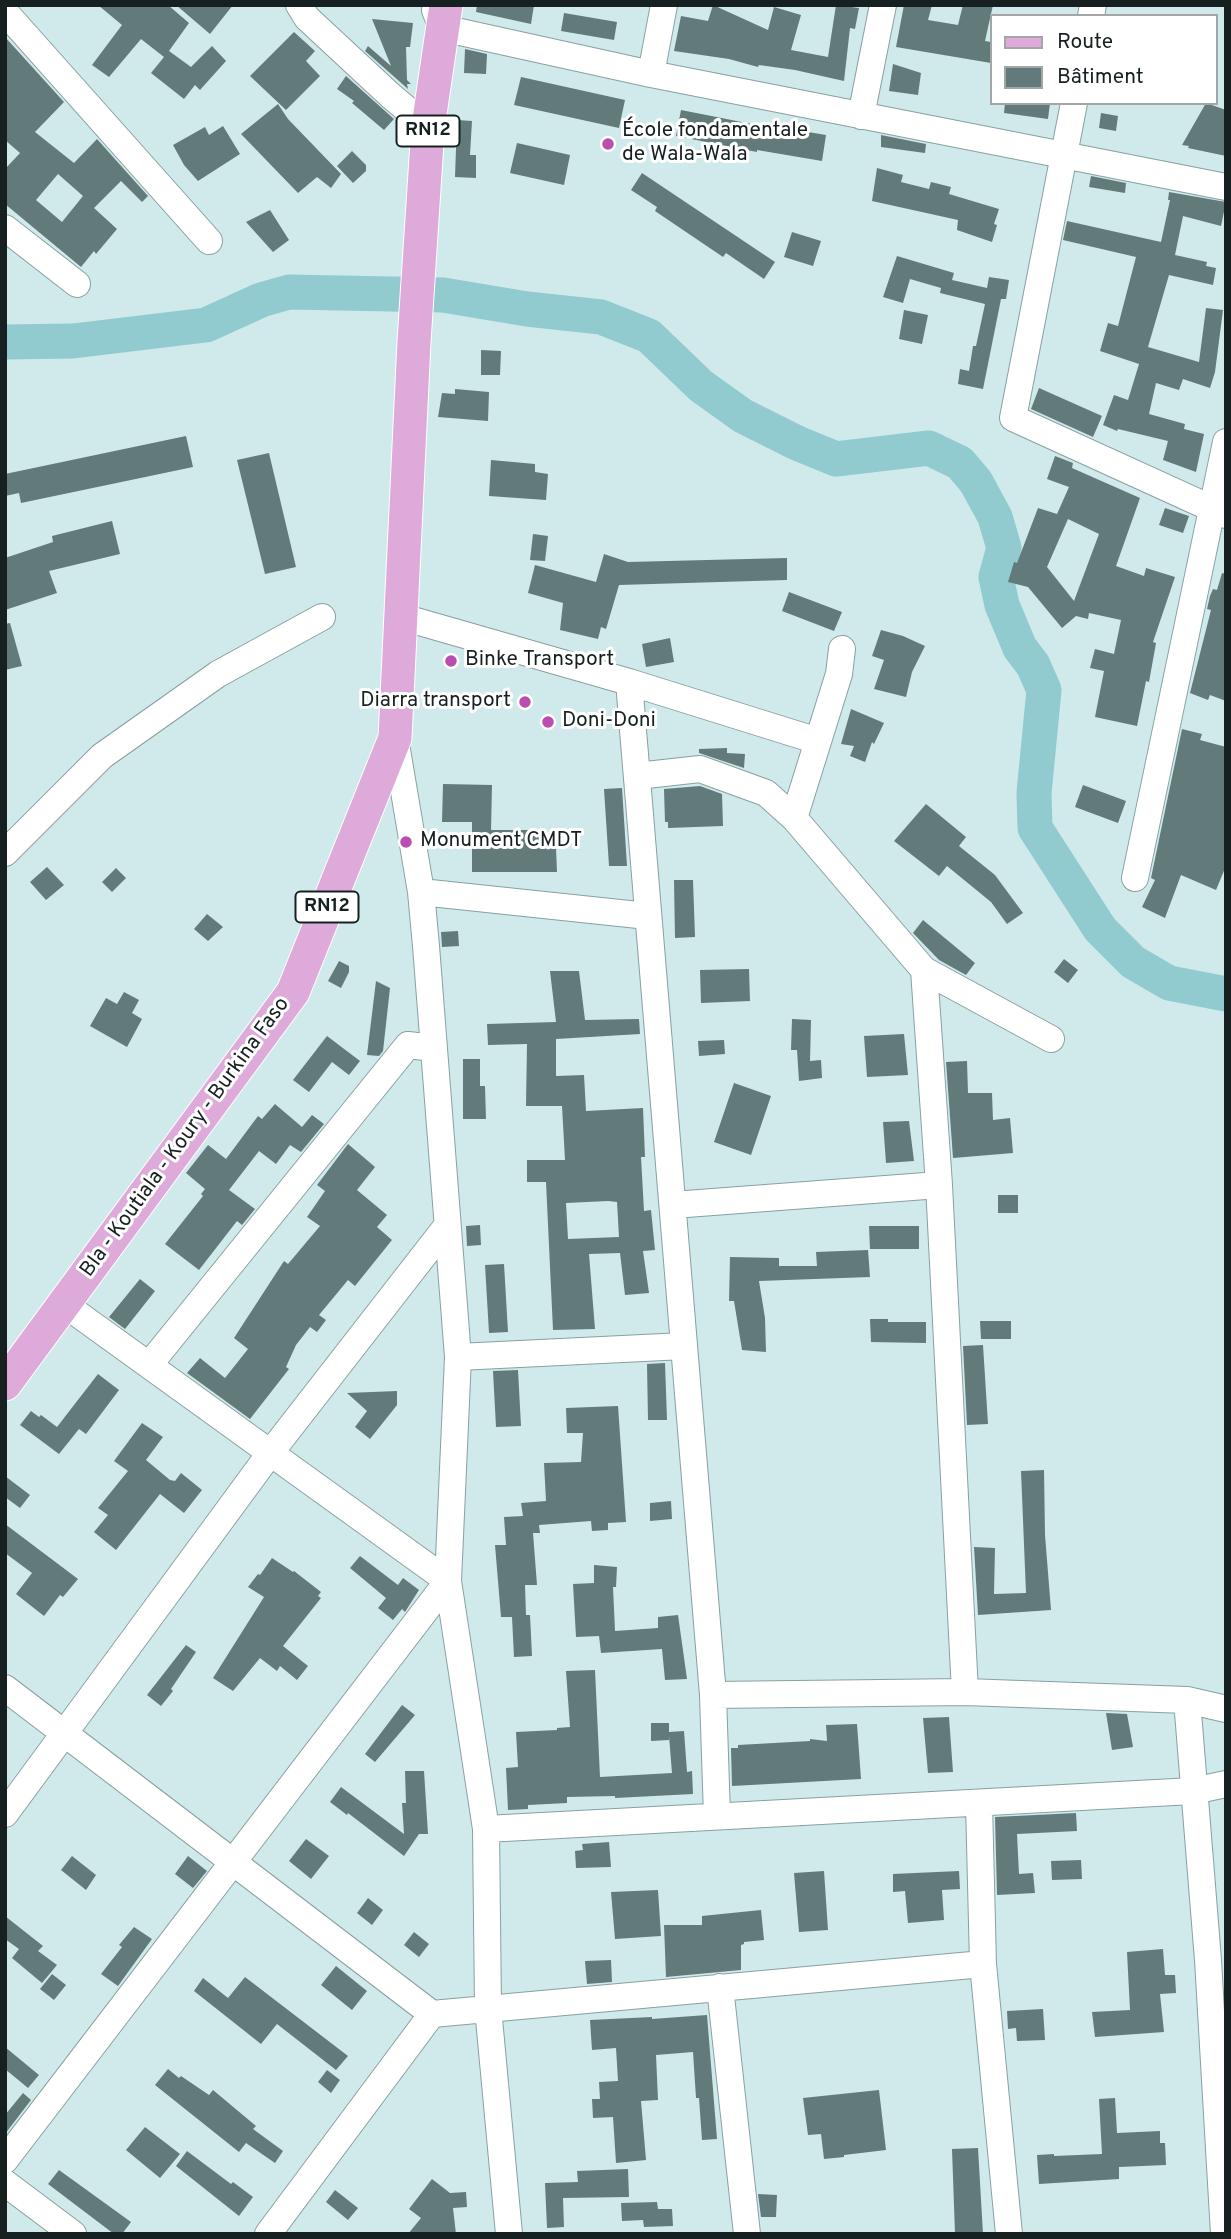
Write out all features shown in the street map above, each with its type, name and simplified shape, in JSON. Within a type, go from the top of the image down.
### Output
[{"type":"main road","name":"RN12","points":[[428,127],[440,13]]},
{"type":"main road","name":"Bla - Koutiala - Koury - Burkina Faso","points":[[5,1384],[293,992],[395,738],[414,342],[428,127]]},
{"type":"street","points":[[299,5],[307,18],[428,127]]},
{"type":"street","points":[[651,74],[664,5]]},
{"type":"street","points":[[861,116],[883,5]]},
{"type":"street","points":[[5,12],[209,241]]},
{"type":"street","points":[[440,13],[651,74],[1226,187]]},
{"type":"street","points":[[1074,105],[1013,418],[1218,511]]},
{"type":"street","points":[[5,228],[77,284]]},
{"type":"street","points":[[1135,878],[1218,511],[1226,442]]},
{"type":"street","points":[[5,853],[102,757],[218,674],[322,617]]},
{"type":"street","points":[[402,617],[629,682],[818,741]]},
{"type":"street","points":[[794,818],[839,674],[842,649]]},
{"type":"street","points":[[629,682],[713,1695],[717,1816]]},
{"type":"street","points":[[395,738],[421,892],[458,1357],[448,1581],[486,1829],[488,2008],[509,2234]]},
{"type":"street","points":[[637,776],[700,769],[766,793],[794,818],[924,970],[1051,1039]]},
{"type":"street","points":[[421,892],[649,916]]},
{"type":"street","points":[[924,970],[939,1185],[965,1692]]},
{"type":"street","points":[[149,1365],[408,1045],[433,1048]]},
{"type":"street","points":[[673,1205],[939,1185]]},
{"type":"street","points":[[5,1814],[271,1452],[446,1227]]},
{"type":"street","points":[[64,1304],[448,1581]]},
{"type":"street","points":[[458,1357],[684,1346]]},
{"type":"street","points":[[5,2160],[448,1581]]},
{"type":"street","points":[[5,1688],[232,1864],[432,2014],[983,1964]]},
{"type":"street","points":[[713,1695],[965,1692],[1187,1700],[1226,1709]]},
{"type":"street","points":[[1187,1700],[1193,1791],[1217,1960],[1224,2234]]},
{"type":"street","points":[[486,1829],[1193,1791],[1226,1784]]},
{"type":"street","points":[[979,1802],[983,1964],[1009,2234]]},
{"type":"street","points":[[720,1987],[747,2234]]},
{"type":"street","points":[[268,2234],[432,2014]]},
{"type":"street","points":[[5,2183],[73,2234]]},
{"type":"building","points":[[98,5],[168,5],[189,23],[169,51],[191,67],[212,46],[226,61],[200,90],[195,85],[184,99],[151,73],[164,57],[141,39],[109,77],[92,65],[122,25]]},
{"type":"building","points":[[176,5],[233,5],[210,34]]},
{"type":"building","points":[[477,5],[534,5],[531,24],[476,12]]},
{"type":"building","points":[[713,5],[768,30],[774,7],[801,15],[791,50],[828,57],[836,5],[859,8],[855,29],[850,28],[844,81],[795,70],[758,67],[729,59],[674,51],[681,16],[708,21]]},
{"type":"building","points":[[904,5],[932,5],[928,20],[958,25],[963,5],[993,5],[985,41],[990,42],[990,63],[896,47]]},
{"type":"building","points":[[564,13],[617,22],[614,40],[561,31]]},
{"type":"building","points":[[372,19],[413,23],[410,47],[406,47],[407,80],[411,84],[407,84],[408,89],[365,51],[368,46],[391,66]]},
{"type":"building","points":[[294,32],[315,51],[306,61],[320,76],[286,110],[250,76]]},
{"type":"building","points":[[5,37],[64,102],[35,132],[74,163],[97,139],[148,196],[142,202],[121,181],[94,208],[117,229],[81,267],[5,204],[5,169],[20,153],[5,140]],"holes":[[[58,174],[83,196],[62,222],[36,200]]]},
{"type":"building","points":[[465,49],[487,54],[486,74],[464,73]]},
{"type":"building","points":[[893,64],[921,73],[918,95],[889,91]]},
{"type":"building","points":[[346,76],[394,119],[384,130],[352,103],[354,101],[337,89]]},
{"type":"building","points":[[521,77],[625,100],[619,128],[514,105]]},
{"type":"building","points":[[278,104],[288,119],[341,174],[331,188],[317,177],[298,193],[241,134]]},
{"type":"building","points":[[1005,105],[1050,105],[1048,119],[1004,113]]},
{"type":"building","points":[[1205,105],[1226,110],[1226,156],[1182,145]]},
{"type":"building","points":[[681,110],[772,128],[826,135],[822,161],[676,136]]},
{"type":"building","points":[[1101,113],[1118,116],[1116,131],[1099,128]]},
{"type":"building","points":[[457,120],[472,121],[470,155],[476,155],[476,178],[455,177]]},
{"type":"building","points":[[223,126],[240,154],[198,181],[184,165],[173,145],[205,127],[209,135]]},
{"type":"building","points":[[881,135],[926,144],[925,153],[881,147]]},
{"type":"building","points":[[517,143],[570,155],[564,185],[510,173]]},
{"type":"building","points":[[352,151],[366,165],[366,171],[353,183],[337,166]]},
{"type":"building","points":[[877,168],[903,175],[901,182],[929,189],[931,182],[951,187],[949,194],[999,209],[992,242],[957,230],[958,220],[872,201]]},
{"type":"building","points":[[642,173],[775,262],[764,279],[726,253],[723,257],[655,211],[657,207],[631,190]]},
{"type":"building","points":[[1091,176],[1126,183],[1125,193],[1089,187]]},
{"type":"building","points":[[1169,192],[1226,202],[1221,226],[1183,216],[1175,255],[1207,262],[1206,266],[1216,268],[1213,285],[1169,275],[1148,347],[1199,362],[1206,308],[1223,310],[1215,372],[1210,388],[1183,379],[1179,390],[1156,383],[1149,414],[1185,424],[1184,429],[1204,434],[1196,472],[1163,460],[1168,441],[1118,429],[1117,431],[1103,425],[1114,395],[1128,400],[1139,364],[1100,351],[1108,323],[1118,326],[1136,257],[1063,240],[1067,221],[1161,242],[1170,200]]},
{"type":"building","points":[[270,210],[289,240],[273,252],[246,222]]},
{"type":"building","points":[[792,232],[821,241],[813,266],[784,257]]},
{"type":"building","points":[[897,256],[954,273],[952,280],[987,288],[989,277],[1009,280],[1006,299],[1001,299],[983,389],[958,384],[960,369],[969,371],[985,304],[940,293],[941,288],[910,279],[903,303],[883,297]]},
{"type":"building","points":[[904,310],[928,315],[922,344],[899,339]]},
{"type":"building","points":[[481,350],[501,351],[500,375],[481,375]]},
{"type":"building","points":[[1039,388],[1102,416],[1093,437],[1031,409]]},
{"type":"building","points":[[455,389],[489,392],[488,421],[438,417],[442,393],[455,394]]},
{"type":"building","points":[[186,436],[193,467],[21,503],[19,493],[5,496],[5,474]]},
{"type":"building","points":[[269,453],[296,567],[265,574],[237,460]]},
{"type":"building","points":[[1055,456],[1073,463],[1072,468],[1140,498],[1116,566],[1144,576],[1146,568],[1175,577],[1153,642],[1156,643],[1149,682],[1146,681],[1137,726],[1095,717],[1104,671],[1090,668],[1095,649],[1114,654],[1121,620],[1089,613],[1088,619],[1076,616],[1062,628],[1028,587],[1008,582],[1038,508],[1057,514],[1069,487],[1047,479]],"holes":[[[1068,519],[1099,534],[1074,601],[1047,567]]]},
{"type":"building","points":[[491,460],[535,464],[535,472],[548,474],[546,500],[489,496]]},
{"type":"building","points":[[1165,508],[1189,516],[1183,533],[1159,525]]},
{"type":"building","points":[[112,521],[120,554],[49,571],[57,593],[5,610],[5,558],[53,542],[52,536]]},
{"type":"building","points":[[533,534],[548,536],[545,561],[530,560]]},
{"type":"building","points":[[604,554],[628,562],[787,558],[787,580],[619,585],[606,629],[601,627],[598,639],[560,630],[563,603],[528,593],[535,565],[596,582]]},
{"type":"building","points":[[1222,573],[1226,574],[1226,701],[1210,695],[1208,700],[1190,693],[1211,610],[1207,609],[1210,596],[1213,589],[1217,590]]},
{"type":"building","points":[[789,592],[842,612],[834,631],[782,611]]},
{"type":"building","points":[[10,623],[22,666],[5,670],[5,624]]},
{"type":"building","points":[[881,630],[925,646],[912,672],[906,697],[874,689],[884,660],[872,656]]},
{"type":"building","points":[[670,638],[674,662],[646,667],[642,644]]},
{"type":"building","points":[[851,709],[884,723],[874,744],[872,742],[865,762],[850,756],[854,746],[841,744]]},
{"type":"building","points":[[1182,729],[1202,734],[1200,740],[1226,747],[1226,866],[1216,890],[1181,875],[1165,918],[1142,907],[1155,880],[1151,878]]},
{"type":"building","points":[[727,748],[727,753],[745,754],[744,768],[699,753],[699,749]]},
{"type":"building","points":[[443,784],[492,785],[491,830],[536,830],[536,835],[551,834],[552,848],[556,848],[557,872],[472,872],[472,822],[442,822]]},
{"type":"building","points":[[1083,785],[1126,801],[1118,823],[1075,807]]},
{"type":"building","points":[[700,786],[722,794],[723,826],[668,828],[668,822],[665,822],[664,789]]},
{"type":"building","points":[[622,788],[627,866],[609,866],[604,789]]},
{"type":"building","points":[[926,804],[966,837],[959,846],[995,875],[1023,913],[1007,924],[991,902],[947,866],[939,876],[894,841]]},
{"type":"building","points":[[47,867],[64,885],[46,900],[30,882]]},
{"type":"building","points":[[116,868],[126,878],[112,892],[102,882]]},
{"type":"building","points":[[674,880],[693,880],[695,937],[675,938]]},
{"type":"building","points":[[207,914],[223,927],[208,941],[194,929]]},
{"type":"building","points":[[923,920],[975,963],[966,975],[939,960],[913,933]]},
{"type":"building","points":[[458,931],[459,946],[442,947],[441,932]]},
{"type":"building","points":[[1064,959],[1078,970],[1068,983],[1054,972]]},
{"type":"building","points":[[339,961],[349,966],[341,988],[328,981]]},
{"type":"building","points":[[749,969],[750,1001],[701,1003],[700,970]]},
{"type":"building","points":[[550,971],[579,971],[585,1020],[639,1019],[640,1034],[556,1039],[556,1076],[584,1075],[586,1111],[643,1108],[645,1157],[641,1157],[644,1211],[651,1210],[655,1250],[643,1251],[649,1293],[625,1295],[620,1253],[589,1254],[595,1329],[553,1330],[546,1182],[527,1182],[527,1160],[565,1160],[562,1106],[526,1106],[527,1044],[488,1045],[487,1024],[556,1022]],"holes":[[[617,1202],[619,1237],[568,1239],[566,1203]]]},
{"type":"building","points":[[376,981],[390,988],[383,1051],[379,1056],[367,1055]]},
{"type":"building","points":[[124,992],[139,1000],[132,1013],[142,1019],[127,1047],[90,1026],[106,998],[117,1004]]},
{"type":"building","points":[[792,1019],[811,1020],[810,1061],[821,1060],[822,1078],[799,1081],[797,1050],[791,1050]]},
{"type":"building","points":[[904,1034],[908,1075],[867,1077],[864,1036]]},
{"type":"building","points":[[327,1036],[360,1061],[349,1075],[332,1062],[309,1092],[293,1080]]},
{"type":"building","points":[[724,1040],[725,1054],[699,1056],[698,1041]]},
{"type":"building","points":[[463,1059],[480,1059],[480,1086],[485,1086],[486,1119],[463,1119]]},
{"type":"building","points":[[967,1061],[968,1093],[992,1093],[993,1120],[1010,1118],[1013,1153],[953,1158],[946,1062]]},
{"type":"building","points":[[734,1083],[771,1096],[751,1155],[714,1142]]},
{"type":"building","points":[[275,1104],[302,1127],[312,1115],[324,1124],[301,1152],[290,1145],[276,1164],[259,1151],[229,1190],[255,1209],[242,1225],[237,1221],[199,1270],[165,1244],[203,1196],[201,1194],[205,1189],[186,1173],[208,1145],[226,1159],[258,1116],[262,1119]]},
{"type":"building","points":[[909,1121],[914,1161],[886,1163],[883,1122]]},
{"type":"building","points":[[348,1144],[375,1167],[357,1190],[387,1215],[377,1227],[392,1240],[355,1286],[348,1280],[319,1315],[326,1320],[317,1332],[310,1327],[296,1345],[286,1367],[289,1369],[250,1419],[187,1373],[200,1358],[225,1378],[248,1349],[234,1338],[284,1261],[288,1264],[320,1226],[307,1217],[325,1191],[317,1185]]},
{"type":"building","points":[[998,1195],[1018,1195],[1018,1213],[998,1213]]},
{"type":"building","points":[[480,1225],[481,1245],[467,1246],[466,1226]]},
{"type":"building","points":[[869,1226],[919,1226],[919,1249],[870,1249]]},
{"type":"building","points":[[868,1250],[870,1277],[759,1281],[765,1318],[766,1352],[742,1350],[734,1301],[729,1301],[730,1257],[779,1258],[779,1266],[817,1266],[816,1252]]},
{"type":"building","points":[[504,1264],[508,1332],[489,1333],[485,1265]]},
{"type":"building","points":[[140,1279],[155,1291],[125,1329],[109,1317]]},
{"type":"building","points":[[870,1319],[926,1322],[926,1343],[871,1342]]},
{"type":"building","points":[[980,1321],[1011,1321],[1011,1339],[981,1339]]},
{"type":"building","points":[[983,1345],[988,1424],[967,1425],[963,1346]]},
{"type":"building","points":[[665,1363],[667,1420],[648,1420],[647,1364]]},
{"type":"building","points":[[518,1370],[521,1426],[496,1427],[493,1371]]},
{"type":"building","points":[[98,1374],[119,1390],[86,1434],[79,1429],[59,1454],[20,1425],[31,1411],[57,1427]]},
{"type":"building","points":[[397,1391],[397,1405],[370,1439],[355,1427],[367,1411],[347,1393]]},
{"type":"building","points":[[618,1406],[626,1522],[608,1523],[608,1530],[592,1531],[591,1521],[539,1525],[540,1533],[533,1533],[537,1585],[525,1585],[532,1656],[514,1657],[512,1617],[501,1617],[495,1545],[506,1545],[504,1517],[523,1516],[521,1503],[546,1501],[544,1463],[581,1462],[583,1433],[567,1433],[566,1408]]},
{"type":"building","points":[[142,1423],[163,1437],[146,1460],[170,1480],[175,1481],[181,1473],[202,1490],[184,1513],[160,1494],[116,1550],[94,1532],[108,1515],[98,1508],[128,1471],[114,1461]]},
{"type":"building","points":[[1044,1470],[1045,1535],[1051,1610],[978,1615],[974,1547],[995,1548],[994,1594],[1026,1593],[1021,1471]]},
{"type":"building","points":[[5,1476],[30,1495],[20,1508],[5,1497]]},
{"type":"building","points":[[671,1501],[672,1519],[650,1521],[650,1503]]},
{"type":"building","points":[[5,1524],[78,1579],[63,1597],[60,1595],[44,1616],[16,1594],[32,1573],[5,1553]]},
{"type":"building","points":[[360,1556],[398,1585],[403,1578],[419,1590],[405,1612],[402,1609],[393,1620],[378,1608],[386,1598],[350,1568]]},
{"type":"building","points":[[272,1558],[321,1592],[318,1596],[321,1598],[283,1646],[308,1666],[297,1680],[280,1666],[277,1671],[260,1658],[233,1691],[213,1678],[264,1597],[248,1587]]},
{"type":"building","points":[[594,1565],[617,1567],[616,1587],[613,1587],[615,1631],[658,1628],[658,1617],[678,1615],[687,1679],[665,1680],[662,1649],[601,1653],[599,1636],[576,1637],[573,1584],[594,1583]]},
{"type":"building","points":[[186,1645],[196,1652],[161,1706],[147,1695]]},
{"type":"building","points":[[595,1670],[600,1777],[672,1773],[669,1736],[669,1740],[651,1741],[651,1723],[669,1723],[669,1732],[684,1731],[687,1772],[692,1771],[693,1794],[615,1798],[567,1797],[567,1803],[528,1805],[528,1809],[508,1810],[506,1768],[518,1767],[516,1732],[570,1727],[566,1671]]},
{"type":"building","points":[[402,1705],[415,1715],[375,1762],[365,1754]]},
{"type":"building","points":[[1106,1713],[1127,1714],[1133,1747],[1112,1750]]},
{"type":"building","points":[[949,1717],[953,1772],[928,1773],[923,1718]]},
{"type":"building","points":[[857,1724],[861,1779],[732,1786],[731,1748],[738,1748],[738,1745],[810,1739],[827,1741],[826,1725]]},
{"type":"building","points":[[405,1771],[424,1771],[428,1834],[419,1834],[404,1856],[330,1802],[341,1787],[404,1834],[402,1803],[406,1803]]},
{"type":"building","points":[[1076,1813],[1077,1831],[1017,1834],[1019,1874],[1033,1873],[1035,1893],[997,1895],[995,1817]]},
{"type":"building","points":[[306,1839],[329,1856],[311,1879],[289,1861]]},
{"type":"building","points":[[609,1842],[611,1867],[576,1868],[575,1851],[583,1850],[582,1844]]},
{"type":"building","points":[[72,1856],[96,1875],[86,1890],[61,1870]]},
{"type":"building","points":[[188,1856],[207,1871],[193,1888],[175,1874]]},
{"type":"building","points":[[1081,1860],[1082,1879],[1052,1880],[1051,1861]]},
{"type":"building","points":[[824,1871],[828,1930],[799,1932],[794,1873]]},
{"type":"building","points":[[959,1871],[960,1889],[942,1890],[944,1920],[908,1923],[905,1891],[893,1892],[893,1874]]},
{"type":"building","points":[[658,1890],[661,1936],[615,1939],[611,1892]]},
{"type":"building","points":[[368,1898],[383,1910],[372,1925],[357,1913]]},
{"type":"building","points":[[761,1910],[764,1940],[744,1942],[741,1945],[741,1970],[666,1977],[664,1925],[702,1925],[702,1916]]},
{"type":"building","points":[[5,1916],[43,1946],[38,1951],[57,1965],[42,1983],[12,1958],[19,1949],[5,1939]]},
{"type":"building","points":[[134,1927],[152,1939],[118,1986],[101,1974]]},
{"type":"building","points":[[414,1932],[429,1944],[419,1957],[404,1945]]},
{"type":"building","points":[[1163,1949],[1165,1975],[1175,1975],[1176,1993],[1160,1994],[1164,2032],[1095,2037],[1092,2012],[1130,2010],[1127,1952]]},
{"type":"building","points":[[611,1960],[612,1982],[587,1984],[585,1961]]},
{"type":"building","points":[[336,1966],[367,1991],[352,2010],[321,1985]]},
{"type":"building","points":[[52,1974],[66,1985],[54,2000],[40,1989]]},
{"type":"building","points":[[245,1977],[348,2056],[336,2070],[277,2024],[261,2044],[194,1991],[203,1978],[228,1998]]},
{"type":"building","points":[[1043,2009],[1045,2040],[1017,2041],[1016,2028],[1008,2029],[1007,2011]]},
{"type":"building","points":[[707,2015],[717,2139],[702,2140],[693,2052],[656,2055],[658,2100],[641,2101],[646,2160],[616,2163],[613,2117],[593,2118],[592,2099],[600,2099],[599,2082],[618,2081],[616,2048],[592,2050],[590,2020]]},
{"type":"building","points":[[5,2047],[39,2075],[28,2088],[5,2069]]},
{"type":"building","points":[[168,2069],[209,2095],[213,2090],[256,2126],[253,2129],[283,2151],[275,2163],[246,2143],[239,2152],[155,2085]]},
{"type":"building","points":[[327,2070],[340,2080],[331,2093],[318,2082]]},
{"type":"building","points":[[879,2090],[886,2150],[824,2159],[821,2134],[808,2135],[803,2098]]},
{"type":"building","points":[[23,2093],[31,2100],[5,2134],[5,2115]]},
{"type":"building","points":[[1115,2098],[1117,2133],[1160,2131],[1160,2143],[1165,2143],[1166,2165],[1119,2167],[1119,2179],[1039,2184],[1037,2155],[1102,2154],[1099,2099]]},
{"type":"building","points":[[145,2127],[180,2154],[160,2178],[126,2150]]},
{"type":"building","points":[[978,2148],[983,2234],[955,2234],[952,2149]]},
{"type":"building","points":[[187,2151],[253,2197],[239,2216],[176,2166]]},
{"type":"building","points":[[628,2169],[629,2197],[563,2198],[564,2227],[547,2228],[545,2183],[578,2182],[577,2171]]},
{"type":"building","points":[[59,2170],[131,2222],[122,2234],[114,2234],[48,2184]]},
{"type":"building","points":[[432,2179],[450,2193],[466,2192],[467,2207],[453,2208],[456,2234],[408,2234],[421,2218],[409,2209]]},
{"type":"building","points":[[335,2190],[358,2208],[348,2220],[326,2202]]},
{"type":"building","points":[[758,2194],[777,2195],[776,2217],[761,2217]]},
{"type":"building","points":[[657,2202],[658,2209],[672,2209],[673,2226],[644,2227],[643,2220],[622,2221],[621,2203]]},
{"type":"waterway","points":[[5,342],[73,341],[206,325],[261,300],[289,292],[443,295],[527,309],[601,317],[649,336],[701,386],[743,416],[836,459],[929,448],[960,463],[976,482],[995,517],[1004,548],[996,577],[1002,605],[1020,648],[1033,665],[1044,690],[1034,793],[1035,828],[1100,929],[1133,962],[1169,983],[1226,994]]},
{"type":"place","name":"École fondamentale de Wala-Wala","points":[[608,144]]},
{"type":"place","name":"Binke Transport","points":[[451,661]]},
{"type":"place","name":"Diarra transport","points":[[525,702]]},
{"type":"place","name":"Doni-Doni","points":[[548,722]]},
{"type":"place","name":"Monument CMDT","points":[[406,842]]}]
